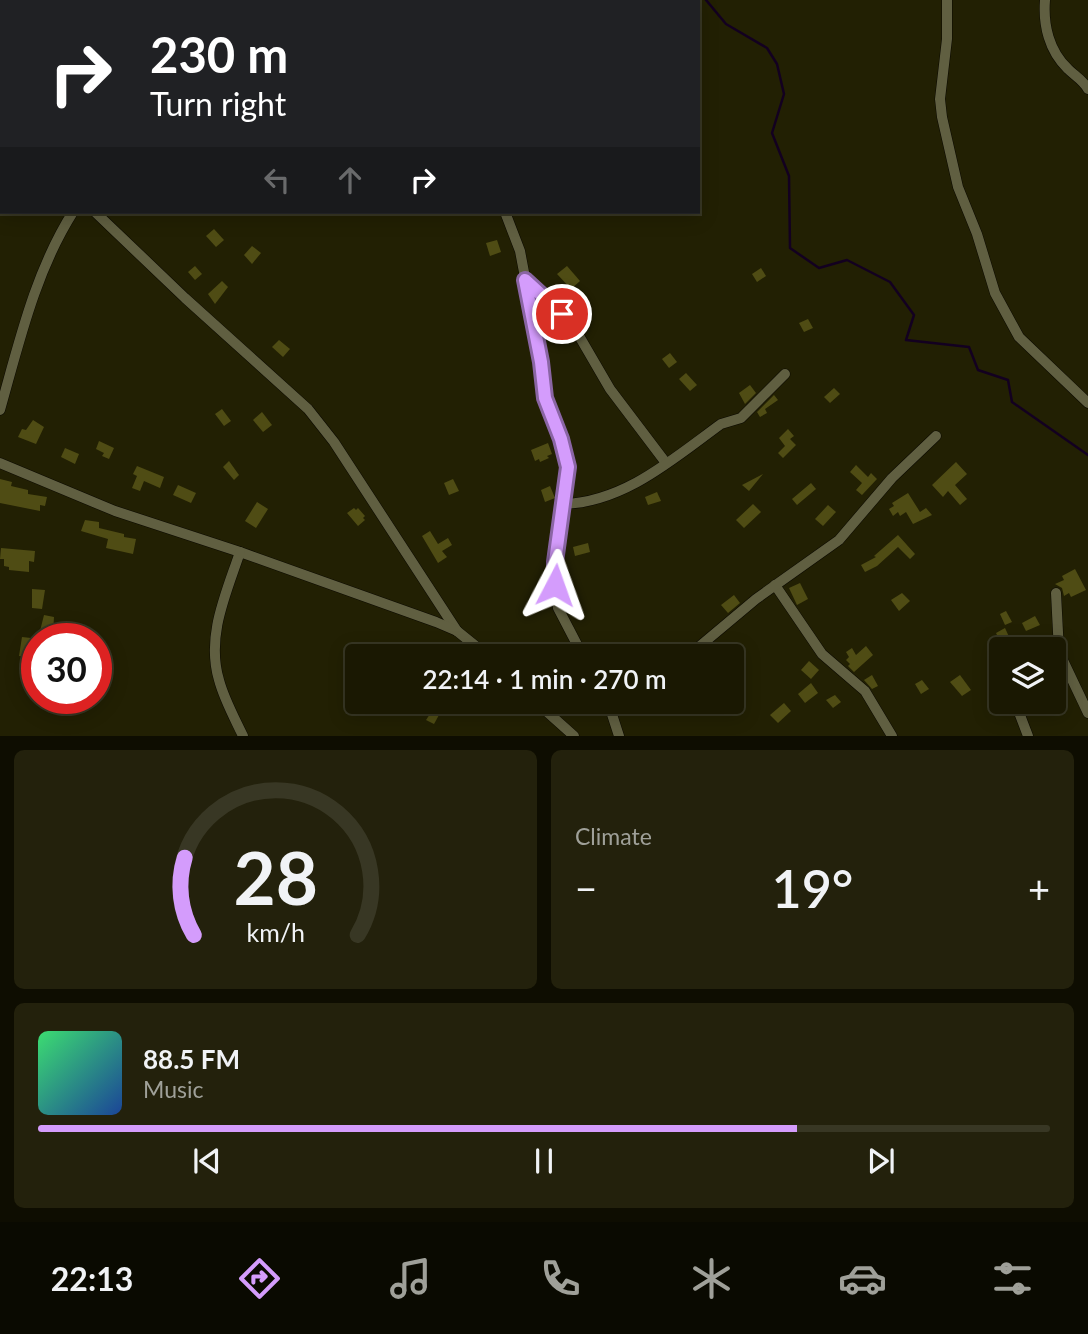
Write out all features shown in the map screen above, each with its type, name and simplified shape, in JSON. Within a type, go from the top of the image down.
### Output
[{"type":"street","points":[[947,0],[947,40],[940,99],[942,117],[958,187],[977,234],[995,293],[1019,337],[1088,403]]},
{"type":"street","points":[[1045,0],[1044,20],[1051,44],[1062,63],[1083,81],[1088,89]]},
{"type":"street","points":[[0,410],[39,281],[72,214]]},
{"type":"street","points":[[97,214],[192,306],[308,409],[334,442],[457,631],[473,644]]},
{"type":"street","points":[[506,214],[518,245],[541,362],[545,398],[567,455],[564,503],[555,562],[556,598],[565,624],[576,644]]},
{"type":"street","points":[[525,280],[562,314],[578,334],[610,389],[666,463]]},
{"type":"street","points":[[564,503],[580,503],[612,495],[627,488],[721,424],[741,418],[785,374]]},
{"type":"street","points":[[703,644],[775,585],[839,540],[892,478],[936,436]]},
{"type":"street","points":[[0,463],[115,511],[240,552],[457,631]]},
{"type":"street","points":[[240,552],[218,621],[214,653],[219,681],[243,736]]},
{"type":"street","points":[[775,585],[822,654],[865,691],[892,736]]},
{"type":"street","points":[[1056,593],[1057,637]]},
{"type":"street","points":[[1066,676],[1088,713]]},
{"type":"street","points":[[549,714],[574,736]]},
{"type":"street","points":[[613,714],[619,736]]},
{"type":"street","points":[[1020,714],[1028,736]]},
{"type":"building","points":[[214,229],[224,240],[216,247],[206,236]]},
{"type":"building","points":[[497,240],[501,252],[490,256],[486,243]]},
{"type":"building","points":[[252,246],[261,253],[252,264],[244,255]]},
{"type":"building","points":[[195,266],[202,274],[195,280],[188,272]]},
{"type":"building","points":[[567,266],[580,281],[571,289],[557,274]]},
{"type":"building","points":[[761,268],[766,276],[757,282],[752,274]]},
{"type":"building","points":[[222,281],[228,287],[215,304],[208,294]]},
{"type":"building","points":[[808,319],[813,328],[804,332],[799,323]]},
{"type":"building","points":[[279,340],[290,349],[283,357],[272,347]]},
{"type":"building","points":[[670,353],[677,362],[669,368],[662,359]]},
{"type":"building","points":[[686,373],[697,385],[690,391],[679,379]]},
{"type":"building","points":[[750,385],[756,393],[745,404],[739,393]]},
{"type":"building","points":[[834,388],[840,394],[830,403],[824,397]]},
{"type":"building","points":[[774,395],[778,400],[765,409],[767,413],[760,417],[757,412]]},
{"type":"building","points":[[222,409],[231,421],[224,426],[215,414]]},
{"type":"building","points":[[262,412],[272,425],[263,432],[253,420]]},
{"type":"building","points":[[33,420],[44,427],[36,444],[18,437],[22,429],[26,430]]},
{"type":"building","points":[[788,429],[794,436],[790,439],[796,445],[783,458],[778,453],[785,446],[779,438]]},
{"type":"building","points":[[99,441],[114,448],[109,459],[96,449]]},
{"type":"building","points":[[548,443],[552,454],[540,462],[539,459],[535,461],[531,450]]},
{"type":"building","points":[[65,448],[79,454],[75,464],[61,457]]},
{"type":"building","points":[[229,461],[239,475],[234,480],[223,467]]},
{"type":"building","points":[[956,462],[967,474],[955,485],[967,499],[960,505],[948,491],[943,497],[932,485]]},
{"type":"building","points":[[856,465],[868,477],[871,473],[877,479],[862,495],[856,490],[862,483],[850,472]]},
{"type":"building","points":[[137,466],[164,477],[160,488],[144,481],[140,491],[132,488],[137,476],[133,474]]},
{"type":"building","points":[[763,474],[749,491],[742,485]]},
{"type":"building","points":[[0,479],[12,482],[11,486],[28,490],[28,494],[47,497],[45,506],[40,505],[40,511],[0,503]]},
{"type":"building","points":[[453,479],[459,491],[449,495],[444,483]]},
{"type":"building","points":[[811,483],[816,489],[797,505],[792,499]]},
{"type":"building","points":[[178,485],[196,493],[191,503],[173,495]]},
{"type":"building","points":[[550,486],[555,498],[545,502],[541,490]]},
{"type":"building","points":[[657,492],[661,501],[648,505],[645,497]]},
{"type":"building","points":[[908,493],[920,512],[926,508],[932,515],[913,524],[906,512],[900,516],[898,512],[893,516],[889,509],[894,506],[892,503]]},
{"type":"building","points":[[257,502],[268,509],[256,528],[245,521]]},
{"type":"building","points":[[753,504],[761,512],[744,528],[736,520]]},
{"type":"building","points":[[828,505],[836,512],[823,526],[815,519]]},
{"type":"building","points":[[358,508],[365,516],[365,520],[358,526],[347,513]]},
{"type":"building","points":[[85,520],[99,522],[99,528],[136,539],[133,554],[106,548],[108,539],[81,531]]},
{"type":"building","points":[[430,531],[438,544],[448,538],[452,545],[442,551],[447,557],[438,563],[422,536]]},
{"type":"building","points":[[898,535],[915,554],[910,559],[898,547],[877,566],[865,572],[861,565],[876,557],[874,556]]},
{"type":"building","points":[[588,543],[590,552],[575,556],[573,547]]},
{"type":"building","points":[[1,548],[35,551],[34,562],[29,561],[29,572],[9,570],[9,567],[4,566],[4,559],[0,559]]},
{"type":"building","points":[[1075,569],[1086,590],[1071,597],[1069,593],[1064,596],[1062,588],[1055,584],[1064,580],[1062,576]]},
{"type":"building","points":[[800,583],[808,599],[797,605],[789,588]]},
{"type":"building","points":[[32,589],[45,590],[42,609],[32,608]]},
{"type":"building","points":[[902,593],[910,601],[899,611],[891,600]]},
{"type":"building","points":[[734,595],[740,603],[728,613],[721,605]]},
{"type":"building","points":[[1006,611],[1012,622],[1005,625],[1000,614]]},
{"type":"building","points":[[44,615],[54,617],[54,623],[42,623]]},
{"type":"building","points":[[1035,616],[1040,625],[1026,631],[1022,623]]},
{"type":"building","points":[[1005,628],[1009,637],[998,637],[996,633]]},
{"type":"building","points":[[866,646],[873,655],[854,672],[848,666],[850,664],[846,660],[849,657],[846,652],[852,648],[856,655]]},
{"type":"building","points":[[809,661],[819,670],[811,679],[801,670]]},
{"type":"building","points":[[872,675],[878,686],[872,689],[864,680]]},
{"type":"building","points":[[960,675],[971,690],[962,696],[950,682]]},
{"type":"building","points":[[922,680],[929,689],[921,694],[915,684]]},
{"type":"building","points":[[811,683],[818,693],[805,703],[798,694]]},
{"type":"building","points":[[835,695],[841,702],[833,708],[826,700]]},
{"type":"building","points":[[784,703],[791,711],[778,723],[770,715]]},
{"type":"building","points":[[430,714],[439,715],[434,724],[426,720]]},
{"type":"waterway","points":[[706,0],[726,24],[767,48],[777,64],[784,94],[772,133],[789,176],[790,248],[819,268],[847,260],[890,282],[914,315],[906,340],[969,347],[978,370],[1008,380],[1012,402],[1088,455]]},
{"type":"route","points":[[555,585],[555,562],[563,517],[567,455],[545,398],[525,280],[562,314]]}]
